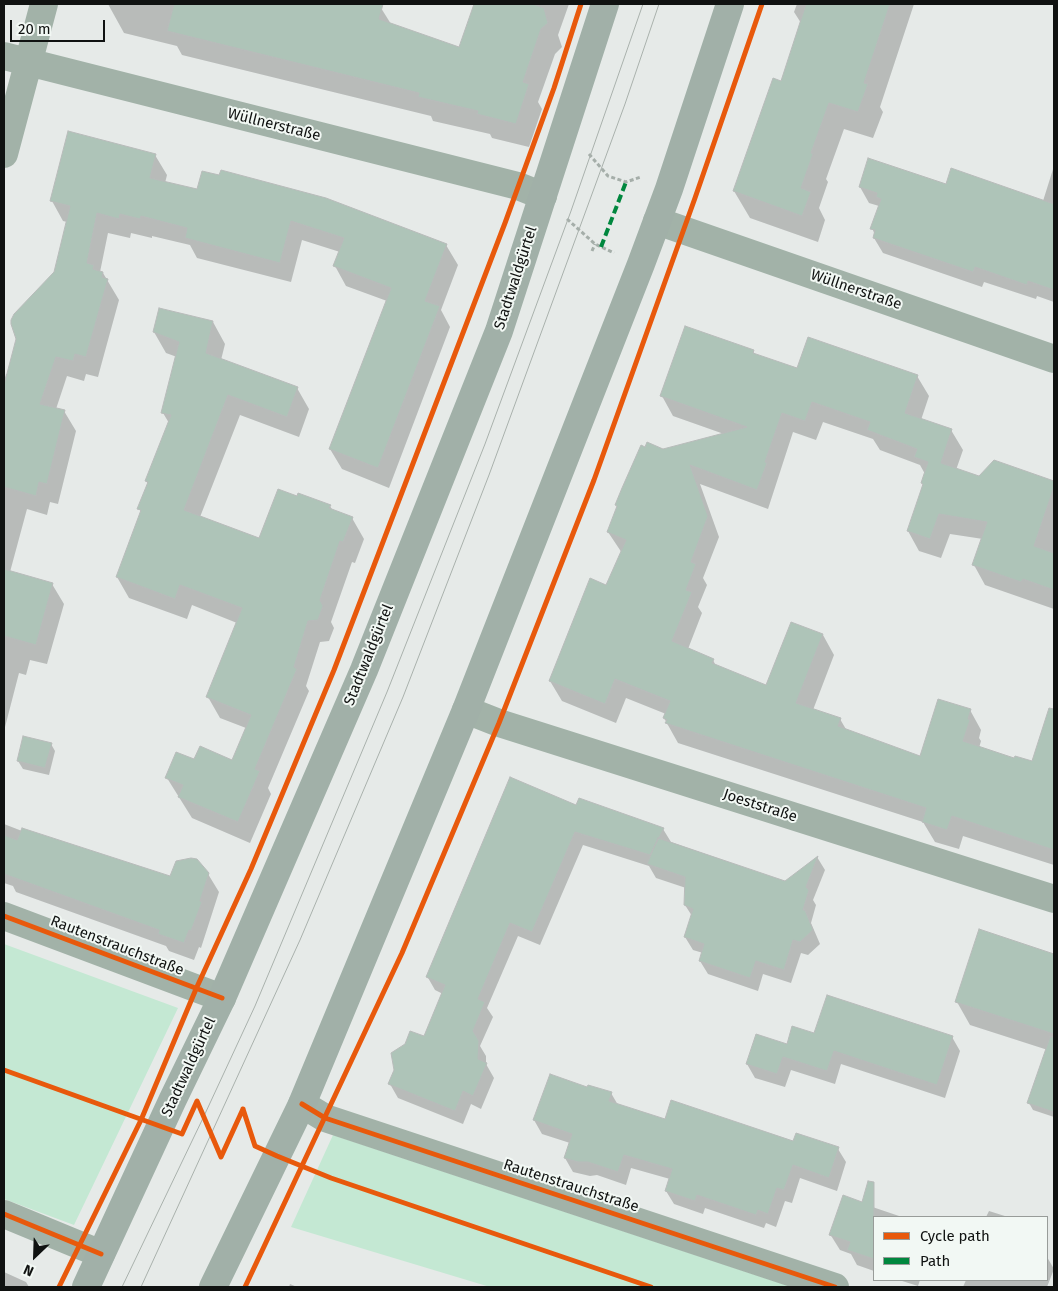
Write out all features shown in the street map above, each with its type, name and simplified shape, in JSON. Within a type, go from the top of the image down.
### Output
[{"type":"main road","name":"Stadtwaldgürtel","points":[[86,1287],[222,998],[364,670],[499,331],[605,4]]},
{"type":"main road","points":[[213,1287],[302,1104],[466,710],[641,264],[669,189],[730,4]]},
{"type":"street","points":[[4,154],[16,60],[44,4]]},
{"type":"street","name":"Wüllnerstraße","points":[[16,60],[508,184],[543,196]]},
{"type":"street","name":"Wüllnerstraße","points":[[657,221],[1054,359]]},
{"type":"street","name":"Joeststraße","points":[[466,710],[499,723],[1054,900]]},
{"type":"street","name":"Rautenstrauchstraße","points":[[4,916],[222,998]]},
{"type":"street","name":"Rautenstrauchstraße","points":[[302,1104],[324,1118],[835,1287]]},
{"type":"street","points":[[4,1214],[101,1254]]},
{"type":"path","points":[[586,151],[608,176],[626,182],[641,177],[669,189]]},
{"type":"path","points":[[563,215],[594,244],[641,264]]},
{"type":"path","points":[[592,251],[594,244]]},
{"type":"path","points":[[201,1108],[221,1157],[243,1109]]},
{"type":"green space","points":[[4,944],[178,1008],[74,1225],[4,1199]]},
{"type":"green space","points":[[333,1135],[792,1287],[490,1287],[291,1227]]},
{"type":"building","points":[[174,4],[383,4],[379,19],[459,47],[474,4],[533,4],[544,8],[548,23],[541,29],[523,82],[529,84],[516,124],[477,114],[478,111],[418,97],[419,93],[167,31]]},
{"type":"building","points":[[806,4],[890,4],[864,83],[868,84],[858,112],[829,103],[801,188],[811,192],[802,216],[733,191],[773,78],[781,81]]},
{"type":"building","points":[[68,131],[156,154],[150,178],[197,189],[202,171],[219,175],[221,170],[326,198],[447,244],[425,301],[440,306],[378,468],[329,449],[391,288],[333,266],[344,238],[291,221],[280,263],[185,238],[187,228],[141,216],[140,219],[120,214],[119,219],[97,213],[87,263],[94,265],[93,269],[103,272],[102,277],[108,279],[86,357],[75,354],[73,361],[56,357],[40,404],[65,410],[47,484],[39,482],[36,496],[4,487],[4,385],[16,339],[11,320],[14,314],[54,272],[70,206],[50,201]]},
{"type":"building","points":[[868,158],[946,184],[951,168],[1054,204],[1054,290],[1028,281],[1027,285],[975,267],[973,272],[873,238],[875,230],[870,229],[881,199],[876,197],[877,193],[859,187]]},
{"type":"building","points":[[159,308],[213,321],[206,353],[298,387],[287,417],[228,395],[184,510],[259,538],[278,489],[297,496],[298,493],[331,505],[329,508],[353,517],[343,542],[340,541],[320,600],[323,606],[318,620],[308,621],[294,667],[297,669],[255,769],[260,771],[238,822],[178,797],[183,785],[165,778],[176,752],[194,759],[200,746],[232,760],[251,715],[206,697],[242,608],[180,585],[175,599],[116,577],[141,510],[137,509],[148,482],[145,481],[171,415],[161,413],[179,342],[153,332]]},
{"type":"building","points":[[685,326],[754,350],[753,353],[797,368],[808,337],[918,375],[905,413],[952,429],[941,463],[979,476],[994,460],[1054,481],[1054,487],[1034,546],[1054,553],[1054,590],[1023,579],[1021,582],[972,565],[987,522],[939,514],[930,539],[907,531],[923,484],[921,483],[928,462],[914,457],[917,449],[867,430],[870,422],[812,402],[805,421],[782,413],[757,490],[690,465],[708,516],[691,562],[696,564],[686,590],[692,592],[672,641],[714,659],[712,663],[766,685],[791,622],[823,634],[796,703],[841,718],[838,726],[920,756],[938,699],[971,709],[968,719],[970,720],[963,741],[1014,758],[1015,756],[1032,761],[1049,708],[1054,709],[1054,850],[952,816],[947,830],[922,822],[926,808],[665,723],[667,720],[663,718],[670,701],[615,679],[605,704],[549,681],[590,578],[606,585],[626,540],[607,532],[617,506],[615,505],[641,445],[645,447],[647,442],[663,449],[747,427],[660,396]]},
{"type":"building","points":[[4,569],[53,583],[36,645],[4,636]]},
{"type":"building","points":[[23,736],[52,743],[45,768],[17,761]]},
{"type":"building","points":[[510,777],[576,805],[579,798],[664,828],[650,855],[575,832],[532,932],[510,923],[478,999],[485,1002],[473,1031],[479,1041],[478,1059],[487,1063],[473,1096],[463,1091],[455,1111],[388,1084],[394,1070],[391,1053],[405,1044],[410,1031],[424,1036],[445,985],[426,977]]},
{"type":"building","points":[[22,828],[170,876],[176,861],[191,858],[197,859],[209,873],[200,901],[202,902],[191,931],[189,930],[184,943],[158,934],[159,930],[4,874],[4,835],[17,840]]},
{"type":"building","points":[[658,838],[785,881],[818,856],[806,887],[809,890],[803,910],[805,910],[813,930],[800,942],[793,940],[784,970],[756,961],[750,978],[699,961],[704,944],[684,937],[693,909],[684,905],[685,877],[647,864]]},
{"type":"building","points":[[979,929],[1054,954],[1054,1034],[955,1002]]},
{"type":"building","points":[[827,995],[953,1036],[937,1085],[834,1051],[827,1071],[783,1057],[777,1074],[746,1064],[756,1034],[787,1044],[792,1026],[814,1033]]},
{"type":"building","points":[[1050,1037],[1054,1037],[1054,1112],[1027,1103]]},
{"type":"building","points":[[550,1074],[587,1087],[588,1085],[612,1092],[609,1101],[665,1119],[671,1100],[793,1141],[796,1133],[839,1147],[829,1178],[793,1165],[784,1190],[777,1188],[768,1214],[758,1210],[756,1215],[697,1195],[695,1201],[665,1191],[672,1169],[624,1155],[618,1172],[588,1162],[578,1162],[564,1158],[572,1134],[533,1120]]},
{"type":"building","points":[[868,1181],[874,1182],[873,1259],[847,1250],[850,1242],[829,1235],[843,1195],[862,1202]]},
{"type":"tram line","points":[[122,1287],[255,1006],[387,692],[485,444],[571,211],[643,4]]},
{"type":"tram line","points":[[141,1287],[300,940],[403,697],[489,475],[625,104],[659,4]]},
{"type":"marked path","points":[[601,247],[626,182]]},
{"type":"cycle path","points":[[59,1287],[141,1120],[196,989],[251,869],[334,670],[505,223],[554,88],[581,4]]},
{"type":"cycle path","points":[[245,1287],[402,953],[499,723],[594,480],[762,4]]},
{"type":"cycle path","points":[[4,916],[222,998]]},
{"type":"cycle path","points":[[4,1070],[182,1134],[197,1101],[221,1157],[243,1109]]},
{"type":"cycle path","points":[[302,1104],[325,1118],[835,1287]]},
{"type":"cycle path","points":[[243,1109],[255,1146],[277,1156],[331,1178],[651,1287]]},
{"type":"cycle path","points":[[4,1214],[101,1254]]}]
